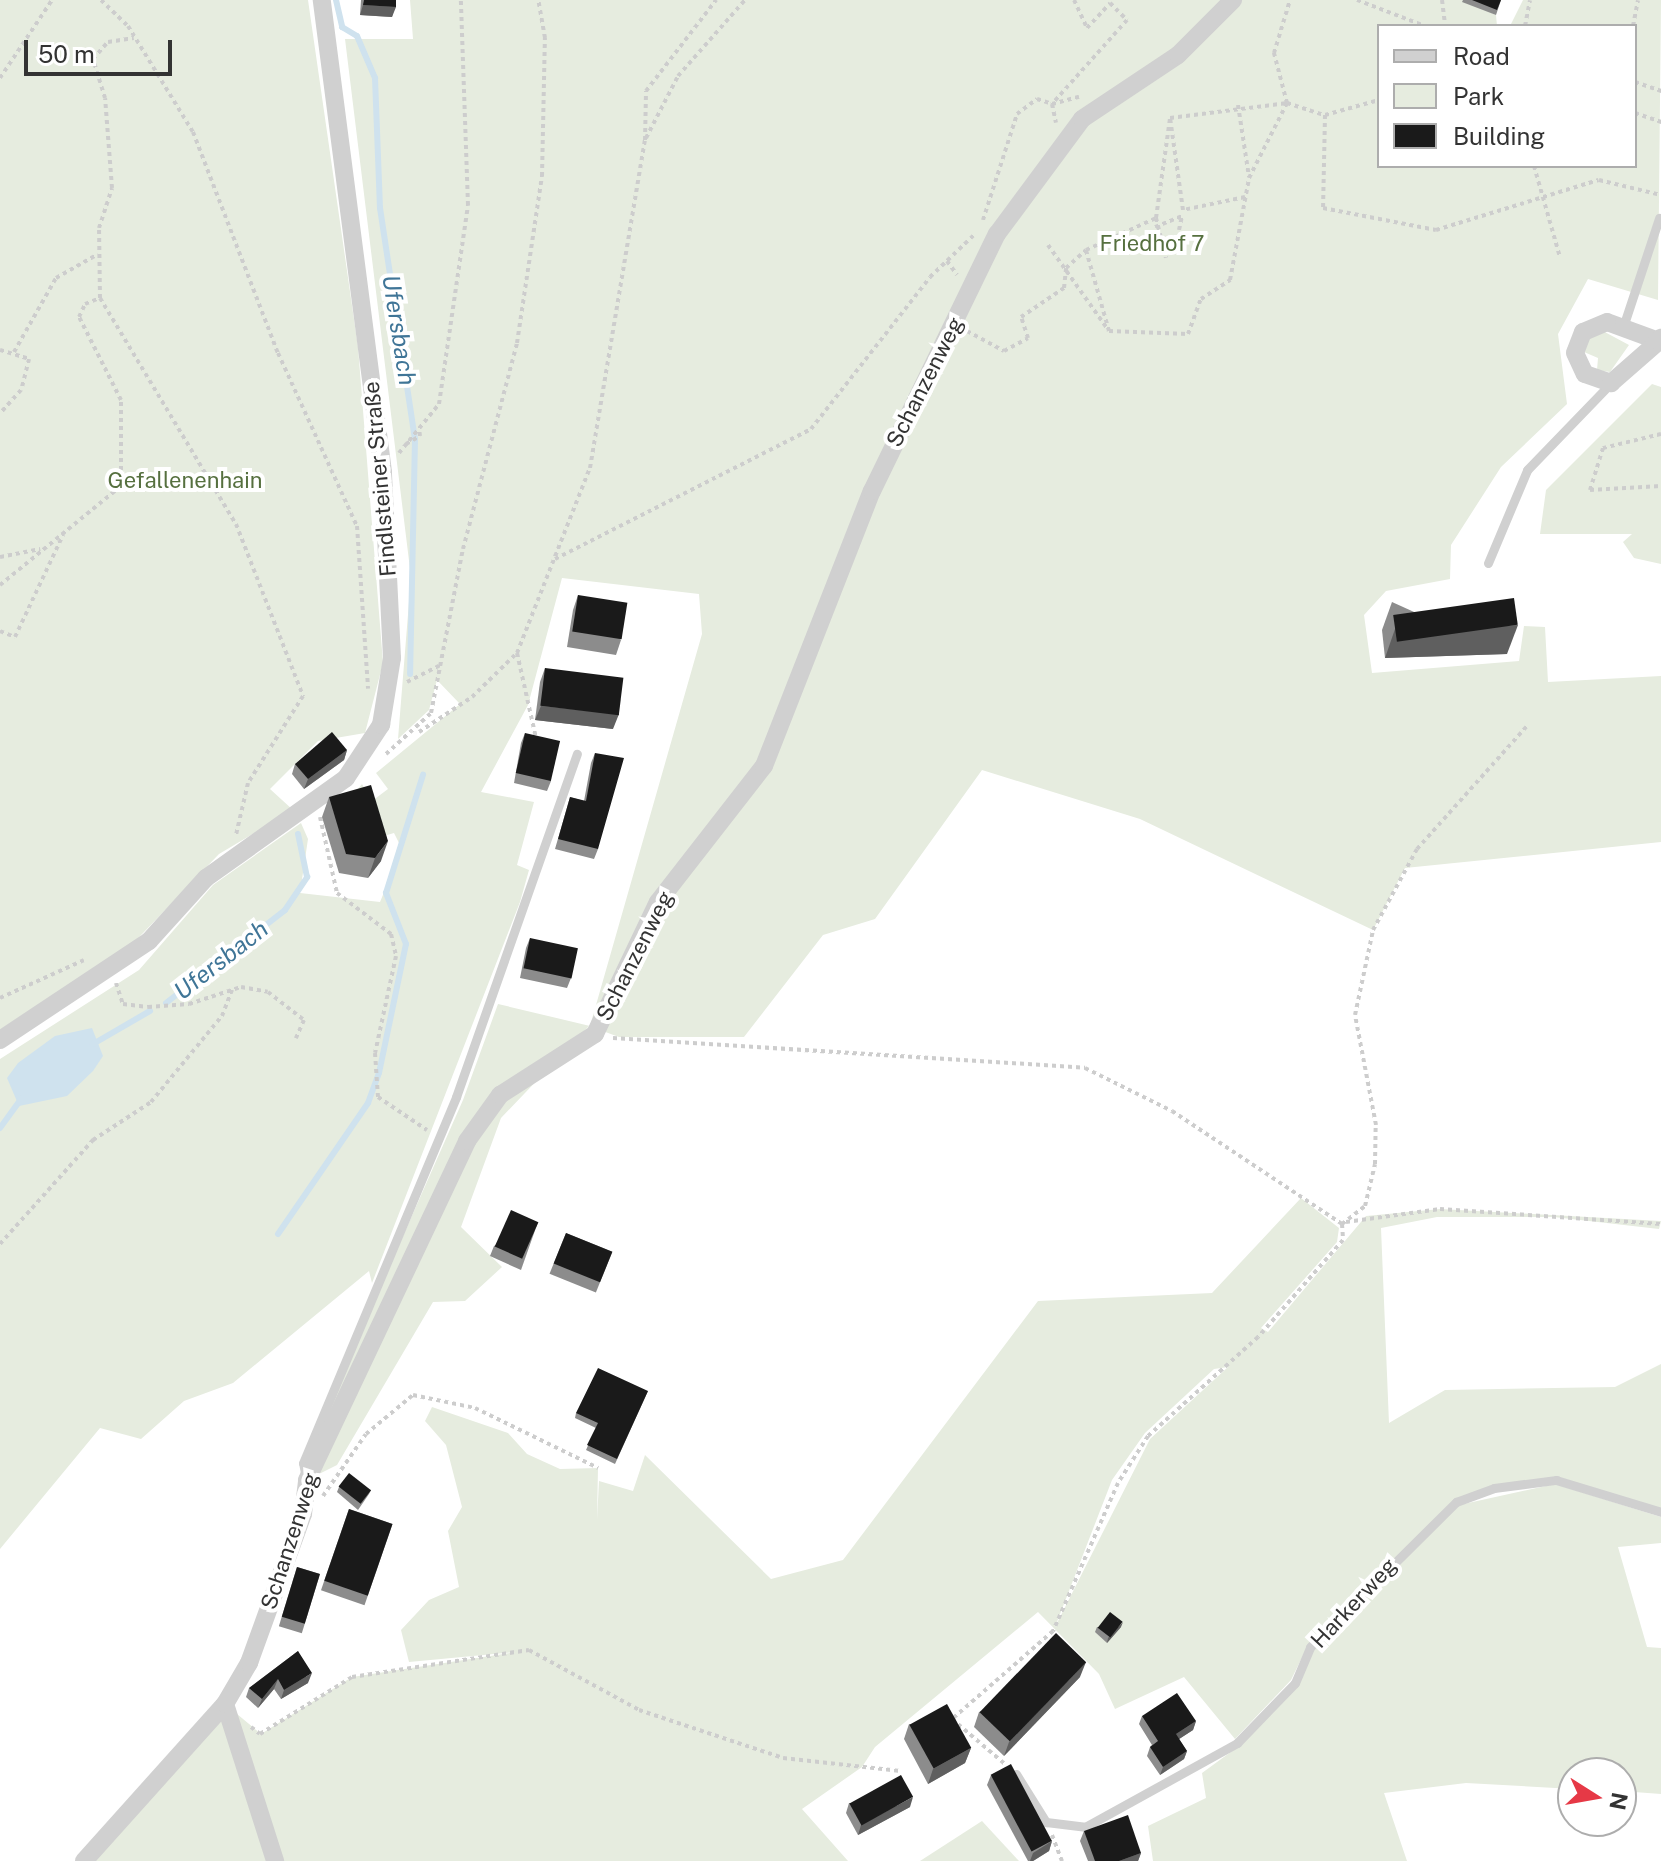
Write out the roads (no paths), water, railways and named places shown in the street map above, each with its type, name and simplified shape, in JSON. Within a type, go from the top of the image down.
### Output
[{"type":"street","name":"Findlsteiner Straße","points":[[0,1040],[114,970],[206,878],[346,778],[381,725],[389,686],[383,472],[322,0]]},
{"type":"street","name":"Schanzenweg","points":[[84,1861],[225,1704],[249,1663],[303,1514],[307,1480],[467,1141],[500,1095],[595,1034],[626,983],[658,902],[764,766],[872,491],[997,234],[1060,145],[1228,7]]},
{"type":"street","points":[[1592,325],[1623,327],[1660,340],[1611,383],[1585,374],[1577,342],[1592,325]]},
{"type":"street","points":[[225,1704],[275,1861]]},
{"type":"lane","points":[[1623,327],[1659,218]]},
{"type":"lane","points":[[1488,563],[1527,470],[1611,383]]},
{"type":"lane","points":[[307,1480],[303,1463],[437,1137],[577,754]]},
{"type":"lane","name":"Harkerweg","points":[[1016,1774],[1046,1822],[1085,1827],[1237,1743],[1295,1683],[1310,1647],[1456,1502],[1494,1488],[1556,1480],[1661,1512]]},
{"type":"water","points":[[92,1028],[103,1056],[93,1071],[67,1096],[19,1106],[7,1078],[18,1063],[55,1036]]},
{"type":"waterway","name":"Ufersbach","points":[[336,0],[342,27],[357,36],[375,78],[380,208],[415,439],[410,674]]},
{"type":"waterway","points":[[278,1234],[368,1103],[379,1073],[406,944],[386,893],[423,775]]},
{"type":"waterway","name":"Ufersbach","points":[[166,1003],[285,910],[307,877],[298,834]]},
{"type":"waterway","name":"Ufersbach","points":[[93,1044],[150,1011]]},
{"type":"waterway","name":"Ufersbach","points":[[0,1128],[21,1099]]},
{"type":"park label","name":"Friedhof 7","points":[[1152,244]]},
{"type":"park label","name":"Gefallenenhain","points":[[185,481]]}]
